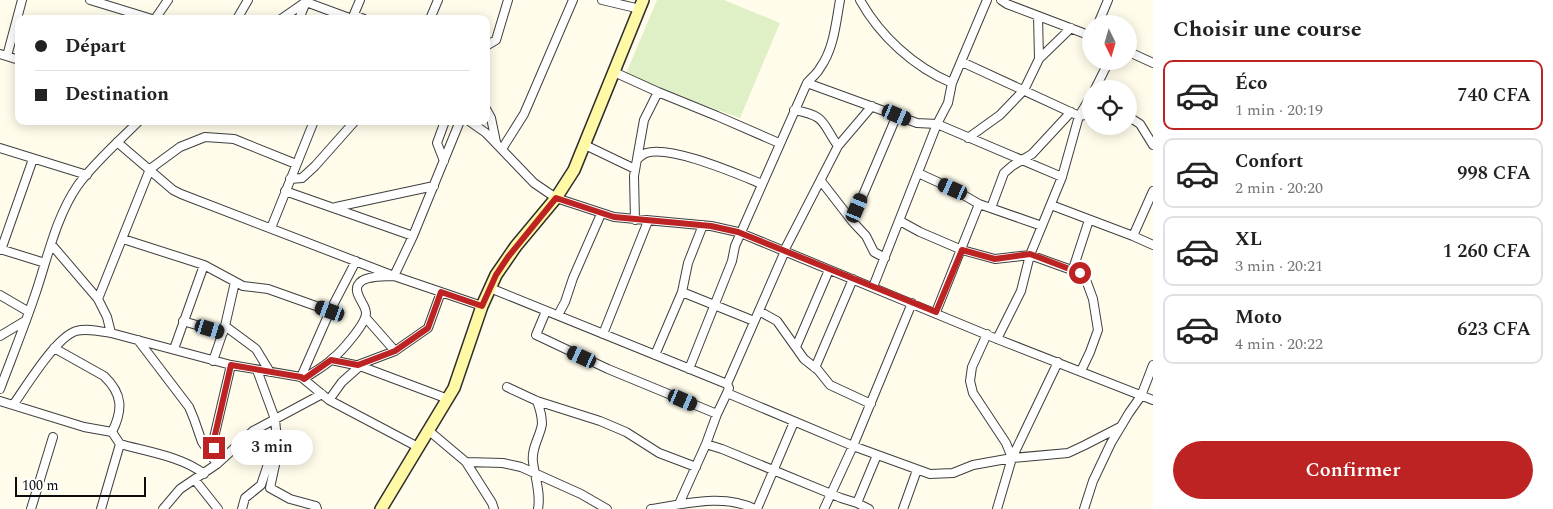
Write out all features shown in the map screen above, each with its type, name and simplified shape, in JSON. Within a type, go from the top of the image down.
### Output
[{"type":"main road","points":[[381,509],[454,388],[482,306],[496,275],[516,246],[556,198],[574,170],[641,5]]},
{"type":"street","points":[[17,15],[22,0]]},
{"type":"street","points":[[90,0],[140,15]]},
{"type":"street","points":[[156,15],[168,0]]},
{"type":"street","points":[[239,15],[248,0]]},
{"type":"street","points":[[354,15],[360,0]]},
{"type":"street","points":[[432,15],[438,0]]},
{"type":"street","points":[[490,44],[496,40],[508,0]]},
{"type":"street","points":[[502,149],[524,114],[573,0]]},
{"type":"street","points":[[602,0],[641,5]]},
{"type":"street","points":[[689,368],[732,260],[735,246],[794,110],[807,83],[821,67],[825,59],[835,30],[840,0]]},
{"type":"street","points":[[860,0],[876,24],[899,48],[926,71],[952,83]]},
{"type":"street","points":[[873,287],[937,124],[948,103],[952,83],[987,0]]},
{"type":"street","points":[[1001,0],[1082,32]]},
{"type":"street","points":[[1102,15],[1108,0]]},
{"type":"street","points":[[307,1],[347,15]]},
{"type":"street","points":[[287,15],[307,1]]},
{"type":"street","points":[[301,15],[307,1]]},
{"type":"street","points":[[1038,16],[1038,60]]},
{"type":"street","points":[[15,20],[3,55],[15,59]]},
{"type":"street","points":[[968,138],[1000,115],[1024,90],[1038,60],[1071,28]]},
{"type":"street","points":[[1138,56],[1153,63]]},
{"type":"street","points":[[962,62],[1079,116],[1082,116]]},
{"type":"street","points":[[614,72],[780,143]]},
{"type":"street","points":[[807,83],[917,123],[937,124],[1062,177]]},
{"type":"street","points":[[635,220],[635,169],[644,120],[658,92]]},
{"type":"street","points":[[679,504],[706,444],[727,393],[727,384],[784,251],[838,146],[872,106]]},
{"type":"street","points":[[794,110],[809,113],[819,118],[826,125],[838,146]]},
{"type":"street","points":[[997,339],[1021,291],[1030,254],[1062,177],[1082,111]]},
{"type":"street","points":[[992,208],[1004,173],[1035,150],[1071,112]]},
{"type":"street","points":[[852,221],[897,115]]},
{"type":"street","points":[[490,116],[496,142]]},
{"type":"street","points":[[1137,122],[1153,145]]},
{"type":"street","points":[[0,389],[66,207],[79,184],[135,125]]},
{"type":"street","points":[[271,228],[312,125]]},
{"type":"street","points":[[290,179],[302,178],[316,166],[352,125]]},
{"type":"street","points":[[444,125],[437,143],[444,161]]},
{"type":"street","points":[[394,276],[413,236],[458,125]]},
{"type":"street","points":[[475,125],[496,142],[534,183],[556,198],[601,214],[635,220],[703,225],[742,233],[912,304],[936,312],[997,339],[1153,400]]},
{"type":"street","points":[[98,299],[124,239],[150,169],[180,146],[205,137],[234,139],[296,164]]},
{"type":"street","points":[[117,142],[173,190],[181,194],[394,276],[482,306]]},
{"type":"street","points":[[585,145],[635,169]]},
{"type":"street","points":[[0,148],[87,175]]},
{"type":"street","points":[[637,159],[646,153],[655,152],[684,156],[706,162],[762,184]]},
{"type":"street","points":[[33,158],[1,249],[45,263]]},
{"type":"street","points":[[918,173],[953,189],[979,204],[1042,226]]},
{"type":"street","points":[[821,180],[852,221],[870,241],[874,252],[885,258]]},
{"type":"street","points":[[334,208],[434,186]]},
{"type":"street","points":[[286,191],[413,236]]},
{"type":"street","points":[[1133,236],[1153,191]]},
{"type":"street","points":[[936,312],[979,204]]},
{"type":"street","points":[[1051,205],[1153,245]]},
{"type":"street","points":[[558,315],[601,214]]},
{"type":"street","points":[[1073,269],[1089,220]]},
{"type":"street","points":[[603,334],[648,221]]},
{"type":"street","points":[[900,221],[962,250],[995,259],[1030,254],[1049,263],[1073,269],[1080,273],[1086,280],[1093,299],[1098,330],[1081,371]]},
{"type":"street","points":[[654,355],[682,292],[688,262],[703,225]]},
{"type":"street","points":[[124,239],[204,265],[244,286],[268,289],[330,311]]},
{"type":"street","points":[[51,244],[98,299],[107,317],[111,333]]},
{"type":"street","points":[[302,378],[330,311],[356,261]]},
{"type":"street","points":[[174,348],[204,265]]},
{"type":"street","points":[[796,347],[829,270]]},
{"type":"street","points":[[302,378],[331,360],[366,318],[366,310],[357,292],[359,283],[368,278],[394,276]]},
{"type":"street","points":[[815,368],[853,279]]},
{"type":"street","points":[[213,360],[224,329],[235,282]]},
{"type":"street","points":[[490,288],[727,384]]},
{"type":"street","points":[[329,400],[342,382],[359,365],[395,351],[428,328],[441,292]]},
{"type":"street","points":[[682,292],[754,321]]},
{"type":"street","points":[[0,296],[29,312]]},
{"type":"street","points":[[824,509],[853,446],[912,304]]},
{"type":"street","points":[[546,311],[536,336],[608,369],[717,414]]},
{"type":"street","points":[[759,311],[777,321],[804,359],[830,385],[835,389],[871,404]]},
{"type":"street","points":[[366,318],[395,351]]},
{"type":"street","points":[[0,336],[25,321]]},
{"type":"street","points":[[184,321],[224,329],[256,349],[270,372]]},
{"type":"street","points":[[13,405],[54,348],[67,335],[75,331],[94,330],[174,348],[231,365],[302,378],[329,400],[418,448]]},
{"type":"street","points":[[987,334],[972,366],[970,374],[971,387],[982,409],[1006,443],[1012,458]]},
{"type":"street","points":[[138,340],[189,407],[202,442],[219,463]]},
{"type":"street","points":[[54,348],[104,376],[110,382],[116,391],[120,410],[118,421],[112,432]]},
{"type":"street","points":[[331,360],[359,365],[448,399]]},
{"type":"street","points":[[997,509],[1012,458],[1058,362]]},
{"type":"street","points":[[219,463],[214,451],[213,442],[231,365]]},
{"type":"street","points":[[1084,509],[1093,482],[1120,426],[1140,396],[1153,365]]},
{"type":"street","points":[[257,370],[275,419],[278,451],[270,488],[290,499],[316,506],[318,509]]},
{"type":"street","points":[[507,387],[537,401],[600,421],[626,432],[659,453],[696,467]]},
{"type":"street","points":[[727,393],[853,446],[930,474],[953,473],[973,465],[1012,458],[1068,453],[1120,426]]},
{"type":"street","points":[[163,509],[180,489],[219,463],[246,436],[322,394]]},
{"type":"street","points":[[0,401],[84,427],[112,432],[120,444],[175,460],[197,468],[204,474]]},
{"type":"street","points":[[537,401],[542,426],[534,449],[533,462],[536,475],[538,509]]},
{"type":"street","points":[[651,509],[679,504],[725,500],[738,502],[756,509],[794,422]]},
{"type":"street","points":[[428,430],[466,462],[494,509]]},
{"type":"street","points":[[31,509],[53,438]]},
{"type":"street","points":[[101,509],[120,444]]},
{"type":"street","points":[[706,444],[858,503],[868,509]]},
{"type":"street","points":[[242,509],[245,498],[261,485],[268,464],[278,451]]},
{"type":"street","points":[[858,503],[877,455]]},
{"type":"street","points":[[466,462],[503,463],[521,467],[607,509]]},
{"type":"street","points":[[903,509],[917,470]]},
{"type":"street","points":[[194,480],[218,509]]},
{"type":"street","points":[[591,509],[593,501]]},
{"type":"green space","points":[[657,0],[724,0],[780,23],[740,118],[625,76]]},
{"type":"route","points":[[214,448],[213,442],[231,365],[304,379],[331,360],[358,365],[395,351],[428,328],[441,292],[482,306],[496,275],[508,257],[556,198],[614,217],[711,226],[738,232],[912,304],[936,312],[962,250],[995,259],[1030,254],[1049,263],[1073,269],[1080,273]]}]
